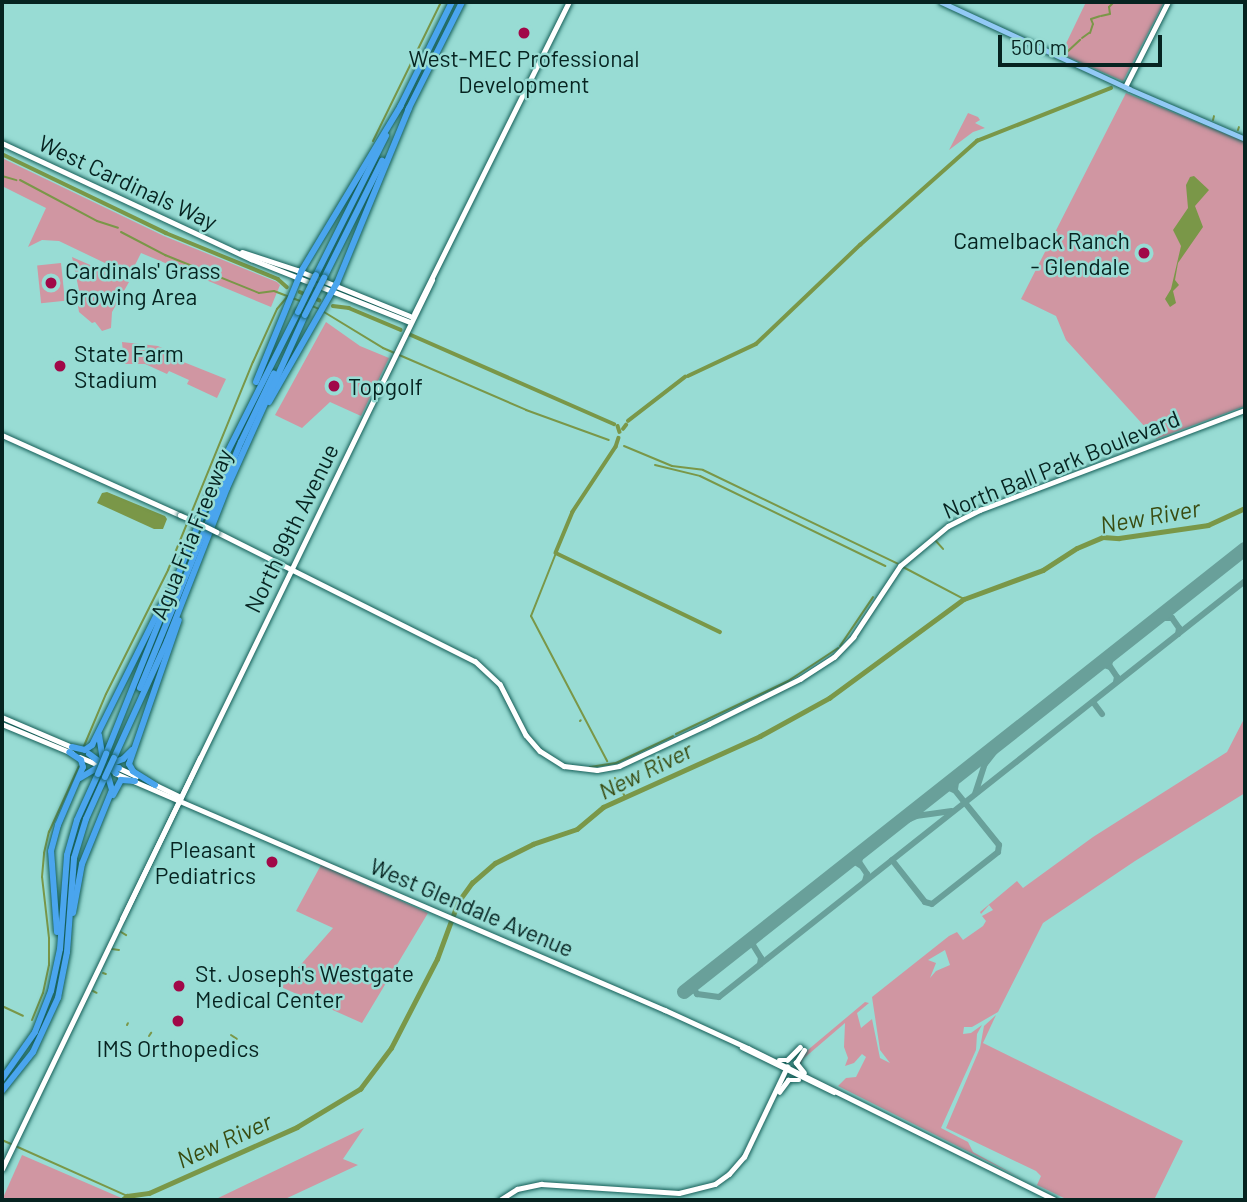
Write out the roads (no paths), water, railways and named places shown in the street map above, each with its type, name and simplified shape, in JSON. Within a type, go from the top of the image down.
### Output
[{"type":"highway","name":"Agua Fria Freeway","points":[[106,763],[131,716],[187,575],[305,315],[463,2]]},
{"type":"highway","name":"Agua Fria Freeway","points":[[2,1093],[33,1052],[55,1006],[68,953],[74,858],[125,709],[181,564],[234,437],[451,4]]},
{"type":"highway","points":[[234,437],[300,275],[401,105]]},
{"type":"highway","points":[[247,443],[332,292],[409,108]]},
{"type":"highway","points":[[155,785],[130,767],[136,742],[204,526],[290,328]]},
{"type":"highway","points":[[218,493],[263,394],[298,331]]},
{"type":"highway","points":[[71,750],[89,748],[99,733],[181,564]]},
{"type":"highway","points":[[125,709],[139,684],[187,575]]},
{"type":"highway","points":[[99,733],[98,747],[112,784],[108,803]]},
{"type":"highway","points":[[76,784],[84,774],[127,755],[136,742]]},
{"type":"highway","points":[[53,983],[57,926],[51,855],[58,825],[83,765],[71,750]]},
{"type":"highway","points":[[90,758],[106,763],[118,771]]},
{"type":"highway","name":"Agua Fria Freeway","points":[[2,1079],[39,1023],[53,983],[60,949],[67,855],[75,825],[101,776]]},
{"type":"highway","points":[[68,953],[80,872],[108,803],[120,781],[135,781]]},
{"type":"main road","name":"North 99th Avenue","points":[[2,1169],[405,332],[569,2]]},
{"type":"main road","points":[[946,2],[1125,87],[1245,139]]},
{"type":"main road","points":[[1125,87],[1168,2]]},
{"type":"main road","name":"West Cardinals Way","points":[[2,143],[188,230],[300,275]]},
{"type":"main road","name":"West Cardinals Way","points":[[241,252],[283,265],[332,292],[412,318]]},
{"type":"main road","name":"North Ball Park Boulevard","points":[[2,435],[180,514],[478,662],[500,684],[523,730],[537,748],[564,766],[593,771],[622,764],[814,670],[848,643],[896,571],[908,558],[935,534],[972,513],[1245,410]]},
{"type":"main road","points":[[2,717],[71,750]]},
{"type":"main road","points":[[2,724],[90,758]]},
{"type":"main road","name":"West Glendale Avenue","points":[[118,771],[155,785],[181,800]]},
{"type":"main road","name":"West Glendale Avenue","points":[[118,771],[135,781],[665,1010],[811,1084],[834,1092]]},
{"type":"main road","points":[[768,1060],[786,1060],[802,1049],[796,1065],[806,1076]]},
{"type":"main road","points":[[768,1060],[779,1073],[777,1091]]},
{"type":"main road","points":[[500,1200],[517,1189],[541,1184],[679,1193],[709,1187],[729,1174],[741,1161],[788,1070]]},
{"type":"main road","name":"West Glendale Avenue","points":[[788,1070],[806,1076],[1055,1200]]},
{"type":"main road","points":[[777,1091],[791,1078],[811,1084]]},
{"type":"waterway","points":[[373,141],[441,2]]},
{"type":"waterway","points":[[1101,16],[1110,14],[1109,7],[1114,2]]},
{"type":"waterway","points":[[1090,33],[1093,24],[1091,19],[1100,16]]},
{"type":"waterway","points":[[1082,38],[1089,33]]},
{"type":"waterway","points":[[1067,52],[1080,40]]},
{"type":"waterway","points":[[688,376],[756,344],[860,245],[977,141],[1111,88]]},
{"type":"waterway","points":[[1213,120],[1214,116]]},
{"type":"waterway","points":[[2,154],[166,233],[278,279],[287,287]]},
{"type":"waterway","points":[[2,176],[16,180]]},
{"type":"waterway","points":[[20,180],[97,221],[118,228]]},
{"type":"waterway","points":[[121,232],[165,255],[259,293],[274,291],[300,301]]},
{"type":"waterway","points":[[300,292],[319,300]]},
{"type":"waterway","points":[[84,746],[106,694],[168,570],[277,309],[288,296]]},
{"type":"waterway","points":[[305,303],[319,309]]},
{"type":"waterway","points":[[333,306],[349,308],[401,330]]},
{"type":"waterway","points":[[324,312],[383,348],[526,410],[609,440]]},
{"type":"waterway","points":[[409,334],[614,424]]},
{"type":"waterway","points":[[628,421],[685,377]]},
{"type":"waterway","points":[[623,429],[626,425]]},
{"type":"waterway","points":[[618,426],[620,432]]},
{"type":"waterway","points":[[619,438],[616,447],[573,512],[556,553],[720,632]]},
{"type":"waterway","points":[[624,446],[672,466],[703,470],[898,564]]},
{"type":"waterway","points":[[655,465],[700,476],[885,566]]},
{"type":"waterway","name":"New River","points":[[122,1200],[127,1196],[149,1193],[297,1127],[360,1089],[391,1048],[437,959],[458,902],[472,883],[495,863],[533,844],[577,829],[603,807],[760,736],[829,698],[964,599],[1043,570],[1077,548],[1103,537],[1119,538],[1208,525],[1245,508]]},
{"type":"waterway","points":[[935,540],[943,549]]},
{"type":"waterway","points":[[556,553],[531,616],[607,761]]},
{"type":"waterway","points":[[903,567],[964,599]]},
{"type":"waterway","points":[[840,646],[873,597]]},
{"type":"waterway","points":[[676,734],[788,681],[838,648]]},
{"type":"waterway","points":[[590,767],[616,763],[673,736]]},
{"type":"waterway","points":[[32,1020],[43,993],[49,965],[49,938],[42,877],[44,853],[49,832],[79,766]]},
{"type":"waterway","points":[[615,778],[625,797]]},
{"type":"waterway","points":[[121,932],[126,935]]},
{"type":"waterway","points":[[112,949],[119,950]]},
{"type":"waterway","points":[[93,991],[97,993]]},
{"type":"waterway","points":[[250,1005],[254,1007]]},
{"type":"waterway","points":[[2,1006],[23,1016]]},
{"type":"waterway","points":[[231,1035],[237,1039]]},
{"type":"waterway","points":[[207,1049],[208,1055]]},
{"type":"waterway","points":[[2,1140],[127,1196]]},
{"type":"place","name":"West-MEC Professional Development","points":[[524,33]]},
{"type":"place","name":"Camelback Ranch - Glendale","points":[[1144,253]]},
{"type":"place","name":"Cardinals' Grass Growing Area","points":[[51,283]]},
{"type":"place","name":"State Farm Stadium","points":[[60,366]]},
{"type":"place","name":"Topgolf","points":[[334,386]]},
{"type":"place","name":"Pleasant Pediatrics","points":[[272,862]]},
{"type":"place","name":"St. Joseph's Westgate Medical Center","points":[[179,986]]},
{"type":"place","name":"IMS Orthopedics","points":[[178,1021]]}]
